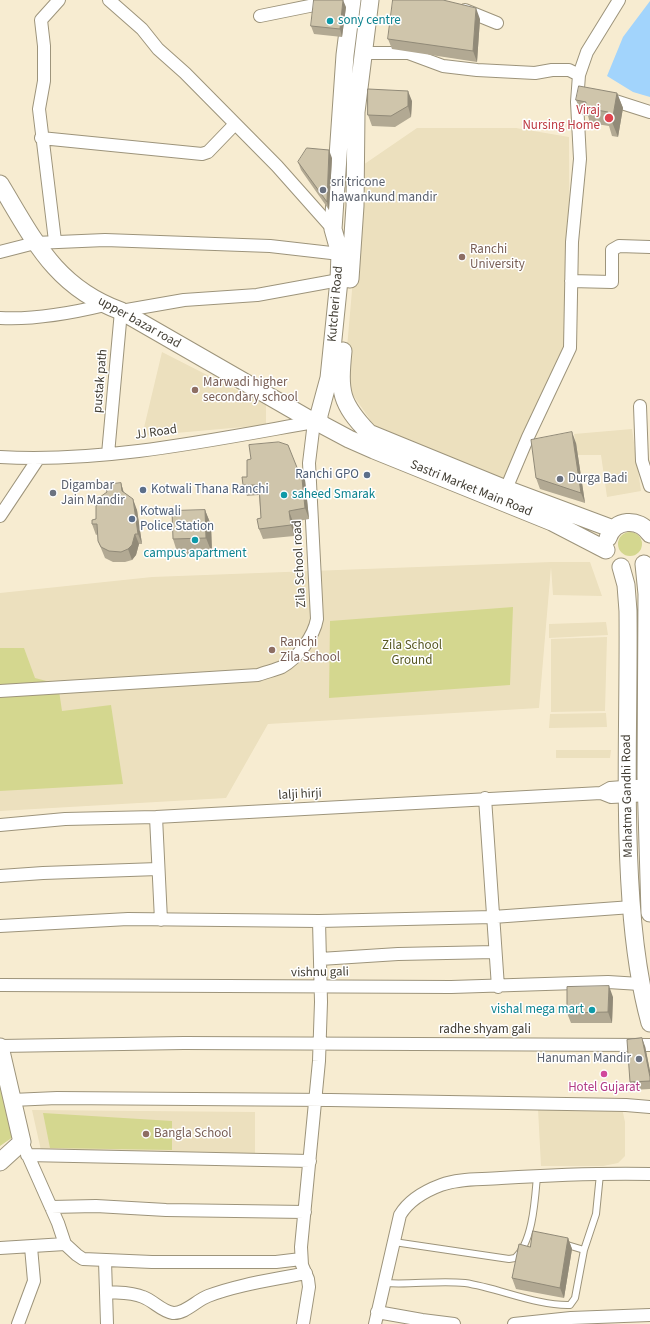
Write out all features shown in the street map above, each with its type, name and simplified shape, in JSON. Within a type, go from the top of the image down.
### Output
[{"type":"main road","name":"Kutcheri Road","points":[[317,422],[329,378],[339,280],[340,254],[333,229],[346,55],[352,0]]},
{"type":"main road","points":[[370,0],[356,112],[354,213],[342,370],[343,400],[360,424],[369,433],[506,489],[613,529]]},
{"type":"main road","name":"upper bazar road","points":[[0,184],[35,243],[63,277],[106,305],[121,311],[317,422]]},
{"type":"main road","name":"Sastri Market Main Road","points":[[317,422],[334,432],[374,450],[552,522],[606,550]]},
{"type":"main road","points":[[647,526],[626,522],[613,529],[608,535],[606,550],[610,557],[621,567],[637,568],[647,561]]},
{"type":"main road","name":"Mahatma Gandhi Road","points":[[647,561],[650,913]]},
{"type":"main road","name":"Mahatma Gandhi Road","points":[[621,567],[626,585],[628,611],[626,791],[628,866],[640,984],[650,1023]]},
{"type":"main road","points":[[0,1047],[24,1149],[0,1162]]},
{"type":"street","points":[[55,241],[41,138],[39,110],[44,81],[44,46],[41,20],[59,0]]},
{"type":"street","points":[[109,0],[142,29],[158,49],[185,73],[277,166],[333,229]]},
{"type":"street","points":[[260,16],[339,0]]},
{"type":"street","points":[[506,489],[528,436],[570,348],[571,282],[576,186],[580,159],[577,88],[579,75],[586,52],[619,0]]},
{"type":"street","points":[[454,6],[497,23]]},
{"type":"street","points":[[363,53],[408,53],[443,66],[477,70],[535,73],[552,70],[569,70],[579,75]]},
{"type":"street","points":[[577,88],[650,112]]},
{"type":"street","points":[[41,138],[205,154],[235,124]]},
{"type":"street","points":[[0,252],[35,243],[55,241],[145,241],[270,246],[340,254]]},
{"type":"street","points":[[571,282],[612,282],[612,250],[619,246],[650,247]]},
{"type":"street","points":[[121,311],[184,300],[257,295],[339,280]]},
{"type":"street","points":[[0,318],[16,319],[82,310],[106,305]]},
{"type":"street","name":"pustak path","points":[[108,454],[121,311]]},
{"type":"street","points":[[640,406],[639,422],[642,461],[650,486]]},
{"type":"street","name":"JJ Road","points":[[0,458],[38,459],[108,454],[317,422]]},
{"type":"street","name":"Zila School road","points":[[0,691],[258,675],[283,666],[301,650],[315,629],[317,619],[309,463],[317,422]]},
{"type":"street","points":[[0,516],[38,459]]},
{"type":"street","name":"lalji hirji","points":[[0,825],[65,819],[156,817],[485,798],[601,793],[611,797],[626,791],[648,790]]},
{"type":"street","points":[[485,798],[492,917],[498,986]]},
{"type":"street","points":[[156,817],[161,920]]},
{"type":"street","points":[[0,876],[43,873],[158,870]]},
{"type":"street","points":[[0,926],[128,919],[319,921],[492,917],[632,907]]},
{"type":"street","points":[[304,1324],[309,1293],[306,1273],[301,1259],[302,1239],[320,1044],[319,921]]},
{"type":"street","points":[[320,958],[398,954],[496,952]]},
{"type":"street","name":"vishnu gali","points":[[0,985],[320,987],[498,986],[608,982],[640,984]]},
{"type":"street","name":"radhe shyam gali","points":[[0,1047],[184,1042],[650,1045]]},
{"type":"street","points":[[12,1100],[57,1098],[314,1100],[626,1105],[650,1107]]},
{"type":"street","points":[[301,1259],[264,1262],[105,1261],[84,1259],[76,1255],[65,1244],[51,1207],[24,1149],[310,1161]]},
{"type":"street","points":[[375,1324],[398,1223],[405,1208],[430,1190],[442,1185],[465,1180],[537,1176],[650,1174]]},
{"type":"street","points":[[51,1207],[81,1206],[166,1210],[305,1212]]},
{"type":"street","points":[[0,1248],[65,1244]]},
{"type":"street","points":[[18,1324],[34,1281],[32,1246]]},
{"type":"street","points":[[105,1261],[107,1324]]},
{"type":"street","points":[[107,1292],[142,1296],[159,1308],[174,1313],[179,1312],[198,1300],[212,1294],[252,1283],[287,1278],[306,1273]]},
{"type":"street","points":[[377,1312],[454,1324]]},
{"type":"street","points":[[514,1324],[571,1318],[650,1315]]},
{"type":"lane","points":[[385,1283],[407,1285],[437,1282],[465,1283],[492,1288],[551,1304],[570,1305],[575,1298],[584,1250],[596,1214],[600,1174]]},
{"type":"lane","points":[[394,1242],[508,1259],[514,1258],[520,1254],[528,1232],[534,1204],[537,1176]]},
{"type":"lane","points":[[528,1232],[535,1235]]},
{"type":"lane","points":[[556,1241],[584,1250]]},
{"type":"shaded area","name":"Ranchi University","points":[[417,128],[516,128],[569,137],[570,348],[502,482],[380,434],[344,382],[363,165]]},
{"type":"shaded area","name":"Marwadi higher secondary school","points":[[162,352],[266,405],[266,425],[142,436]]},
{"type":"shaded area","points":[[632,429],[641,491],[607,497],[601,455],[578,455],[574,434]]},
{"type":"shaded area","name":"Ranchi Zila School","points":[[551,562],[590,562],[602,596],[553,595],[551,567],[539,708],[268,724],[226,798],[0,811],[0,593],[152,577]]},
{"type":"shaded area","points":[[606,622],[608,635],[549,638],[549,624]]},
{"type":"shaded area","points":[[607,637],[605,711],[551,712],[551,639]]},
{"type":"shaded area","points":[[606,713],[607,727],[549,728],[550,714]]},
{"type":"shaded area","points":[[556,750],[611,750],[610,758],[556,758]]},
{"type":"shaded area","points":[[622,1108],[625,1122],[625,1156],[618,1163],[603,1166],[541,1166],[538,1109]]},
{"type":"shaded area","name":"Bangla School","points":[[32,1110],[255,1112],[255,1159],[42,1155]]},
{"type":"green space","points":[[630,532],[639,535],[642,544],[639,553],[630,556],[621,553],[618,544],[621,535]]},
{"type":"green space","name":"Zila School Ground","points":[[513,607],[510,685],[329,698],[330,621]]},
{"type":"green space","points":[[0,648],[24,648],[35,678],[58,684],[62,711],[111,705],[123,784],[0,791]]},
{"type":"green space","points":[[0,1085],[13,1137],[0,1146]]},
{"type":"green space","points":[[43,1113],[172,1121],[172,1150],[50,1148]]},
{"type":"water","points":[[650,1],[650,97],[633,92],[607,76],[623,37]]},
{"type":"building","name":"sony centre","points":[[314,0],[343,0],[340,29],[311,26]]},
{"type":"building","points":[[393,0],[443,0],[476,8],[473,51],[388,39]]},
{"type":"building","points":[[579,86],[617,93],[612,122],[607,121],[608,112],[585,108],[586,102],[576,100]]},
{"type":"building","points":[[368,89],[408,91],[408,106],[391,116],[368,115]]},
{"type":"building","name":"sri tricone hawankund mandir","points":[[307,148],[329,150],[327,202],[298,162]]},
{"type":"building","name":"Durga Badi","points":[[572,432],[581,493],[536,478],[531,440]]},
{"type":"building","name":"saheed Smarak","points":[[279,442],[288,445],[298,470],[301,469],[305,508],[289,511],[291,525],[259,529],[257,519],[261,518],[259,485],[243,485],[242,477],[247,477],[247,460],[251,459],[249,445]]},
{"type":"building","points":[[121,483],[122,491],[133,499],[138,534],[135,534],[132,545],[128,549],[121,552],[109,551],[101,547],[98,541],[97,524],[92,524],[92,520],[96,519],[96,506],[100,497],[107,492],[105,485]]},
{"type":"building","points":[[205,510],[206,538],[173,539],[172,511]]},
{"type":"building","points":[[609,986],[608,1012],[567,1013],[567,987]]},
{"type":"building","name":"Hanuman Mandir","points":[[642,1038],[650,1081],[630,1082],[627,1040]]},
{"type":"building","points":[[533,1231],[568,1238],[560,1288],[512,1278],[519,1244],[530,1247]]},
{"type":"place","name":"sony centre","points":[[330,21]]},
{"type":"place","name":"Viraj Nursing Home","points":[[609,118]]},
{"type":"place","name":"sri tricone hawankund mandir","points":[[323,190]]},
{"type":"place","name":"Ranchi University","points":[[462,257]]},
{"type":"place","name":"Marwadi higher secondary school","points":[[195,390]]},
{"type":"place","name":"Ranchi GPO","points":[[367,475]]},
{"type":"place","name":"Durga Badi","points":[[560,479]]},
{"type":"place","name":"Kotwali Thana Ranchi","points":[[143,490]]},
{"type":"place","name":"Digambar Jain Mandir","points":[[53,493]]},
{"type":"place","name":"saheed Smarak","points":[[284,495]]},
{"type":"place","name":"Kotwali Police Station","points":[[132,519]]},
{"type":"place","name":"campus apartment","points":[[195,540]]},
{"type":"place","name":"Ranchi Zila School","points":[[272,650]]},
{"type":"place","name":"vishal mega mart","points":[[592,1010]]},
{"type":"place","name":"Hanuman Mandir","points":[[639,1059]]},
{"type":"place","name":"Hotel Gujarat","points":[[604,1074]]},
{"type":"place","name":"Bangla School","points":[[146,1134]]}]
